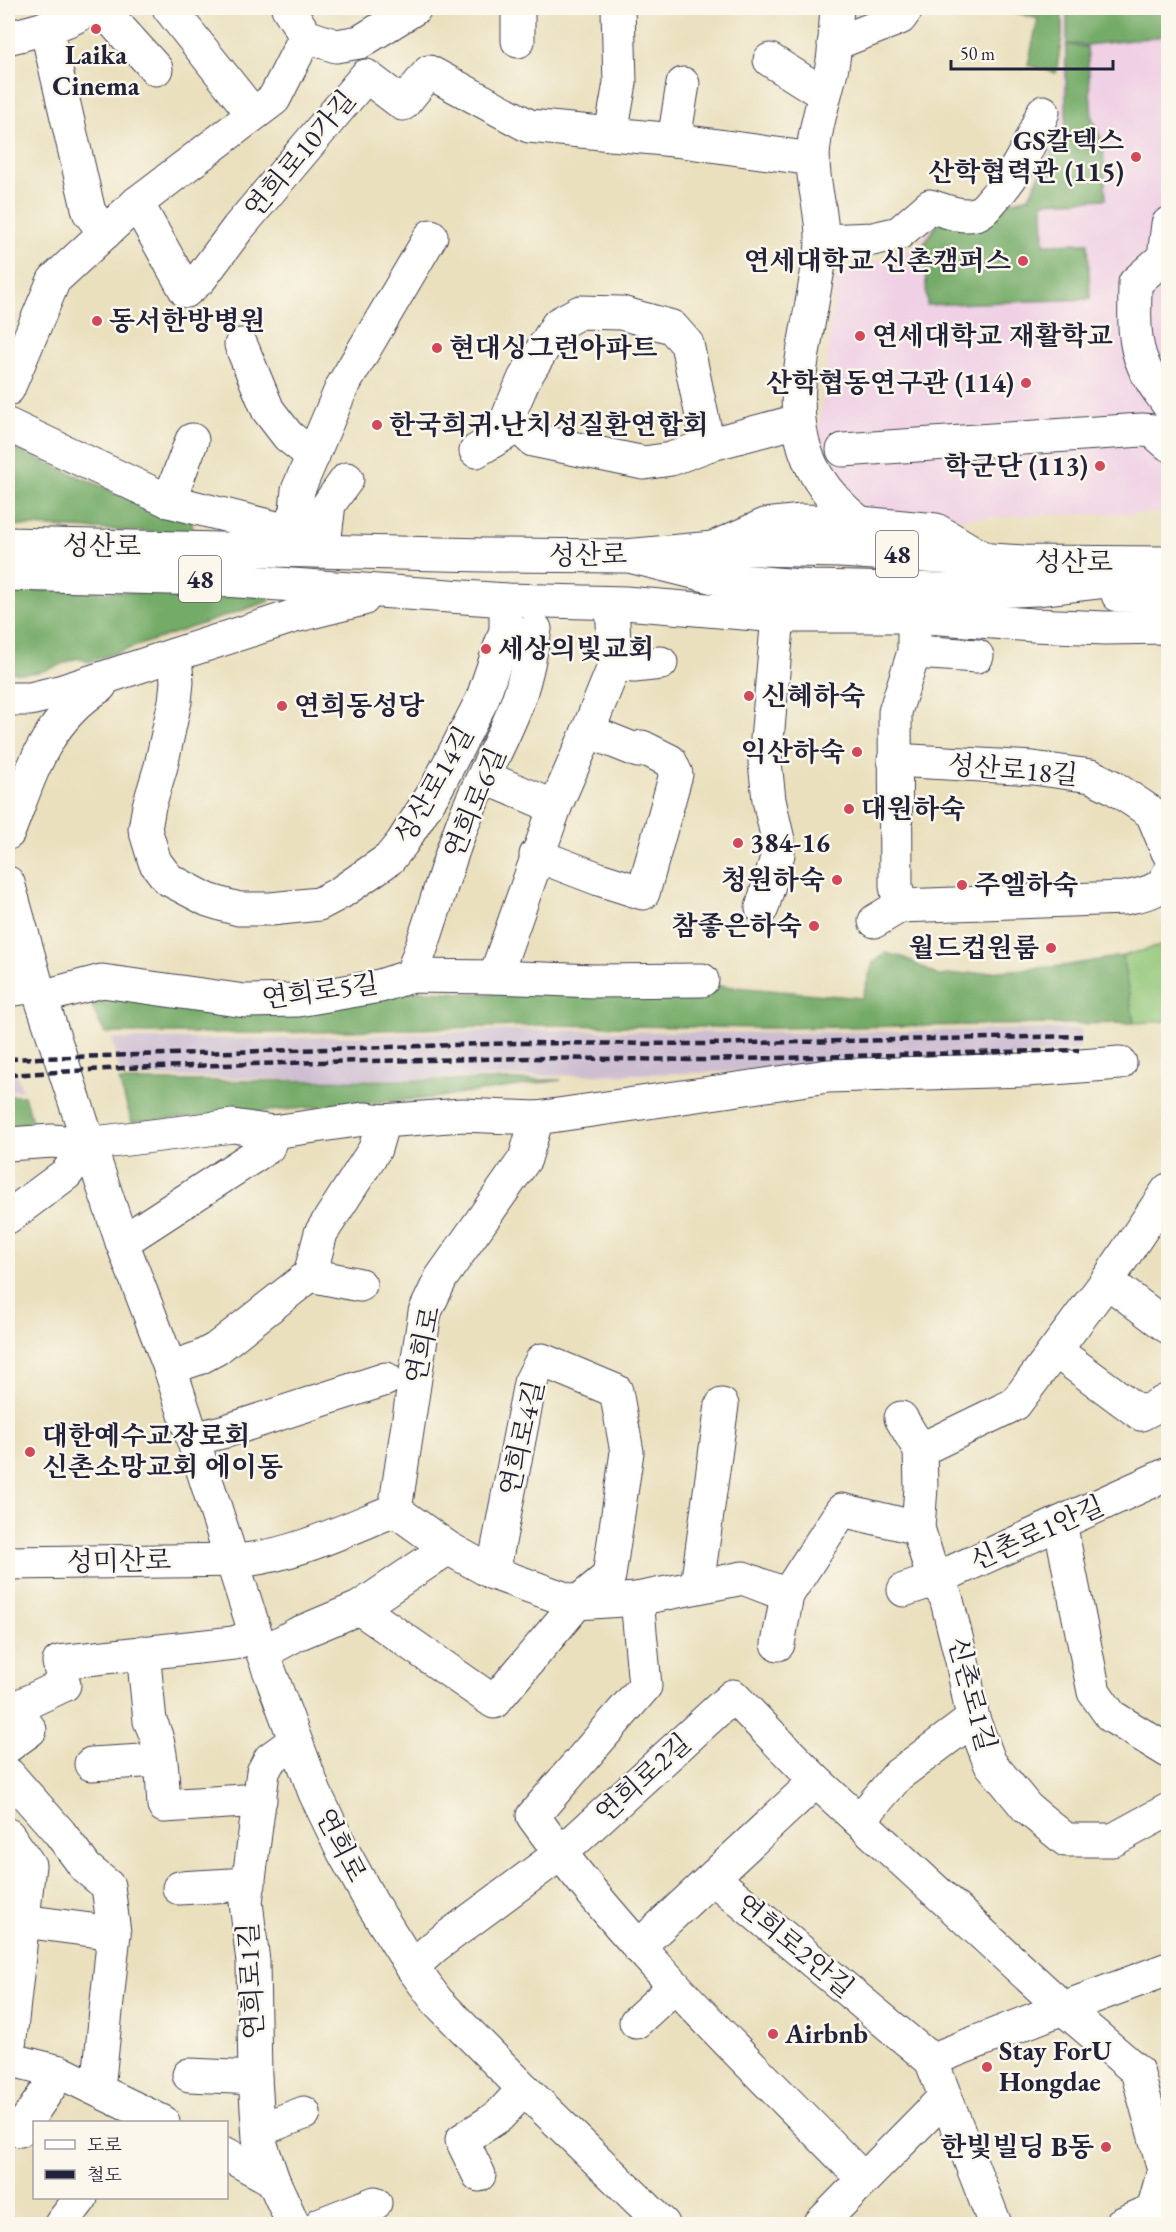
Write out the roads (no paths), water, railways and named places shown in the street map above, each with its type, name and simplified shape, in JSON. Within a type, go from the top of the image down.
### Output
[{"type":"street","points":[[8,38],[46,27],[83,13],[89,8]]},
{"type":"street","points":[[101,8],[156,69]]},
{"type":"street","points":[[169,8],[253,114]]},
{"type":"street","points":[[288,8],[306,36]]},
{"type":"street","name":"연희로10가길","points":[[8,389],[54,280],[137,203],[274,99],[306,36],[336,46],[360,42],[415,8]]},
{"type":"street","points":[[518,8],[518,41]]},
{"type":"street","points":[[611,134],[620,83],[618,8]]},
{"type":"street","points":[[837,8],[832,65],[824,94],[813,159],[822,242],[798,386],[798,422],[805,450],[825,490],[840,507],[860,523]]},
{"type":"street","points":[[834,44],[900,18],[907,8]]},
{"type":"street","points":[[46,27],[89,212],[105,232]]},
{"type":"street","points":[[770,60],[824,94]]},
{"type":"street","name":"연희로10가길","points":[[137,203],[186,291],[199,279],[238,228],[366,76],[403,104],[429,72],[529,126],[674,140],[813,159]]},
{"type":"street","points":[[674,140],[682,84]]},
{"type":"street","points":[[822,242],[873,239],[899,233],[930,206],[958,214],[974,215],[982,212],[1009,182],[1029,147],[1043,112]]},
{"type":"street","points":[[1168,224],[1164,257],[1135,283],[1135,321],[1139,353],[1143,366],[1168,404]]},
{"type":"street","points":[[288,531],[296,510],[298,490],[342,387],[431,236]]},
{"type":"street","points":[[708,445],[687,344],[672,327],[621,313],[580,312],[558,324],[524,379],[508,417],[533,440],[644,463],[671,459],[708,445],[798,422]]},
{"type":"street","points":[[241,345],[268,410],[288,436],[313,456]]},
{"type":"street","points":[[8,425],[169,501],[288,531],[325,536],[379,553]]},
{"type":"street","points":[[476,451],[518,426]]},
{"type":"street","points":[[843,450],[1142,430],[1153,431],[1168,444]]},
{"type":"street","points":[[169,501],[192,440]]},
{"type":"street","points":[[325,536],[329,504],[347,479]]},
{"type":"street","points":[[713,548],[765,525],[801,520],[936,530],[986,560]]},
{"type":"street","name":"성산로","points":[[8,544],[625,556],[713,548],[814,550],[1025,562],[1168,563]]},
{"type":"street","points":[[625,556],[726,580],[813,587],[916,590],[1036,589],[1150,576],[1168,568]]},
{"type":"street","name":"성산로","points":[[8,574],[209,579],[506,600],[612,603],[778,616],[921,617],[1105,628],[1168,627]]},
{"type":"street","points":[[8,699],[30,699],[63,691],[291,617],[392,592]]},
{"type":"street","points":[[1168,595],[1085,595],[1036,599],[921,617],[914,652],[895,712],[896,885],[887,914],[1125,898],[1152,892],[1162,885],[1168,875]]},
{"type":"street","name":"성산로14길","points":[[175,655],[177,682],[175,701],[145,829],[155,862],[168,879],[208,900],[224,905],[239,909],[308,906],[318,904],[340,893],[389,859],[402,843],[435,791],[482,700],[506,630],[506,600]]},
{"type":"street","points":[[612,603],[615,664],[536,855],[495,977],[594,981],[702,980]]},
{"type":"street","points":[[762,908],[778,855],[778,840],[769,800],[765,762],[778,616]]},
{"type":"street","name":"연희로6길","points":[[411,976],[465,818],[515,708],[528,668],[535,629]]},
{"type":"street","points":[[914,652],[977,656]]},
{"type":"street","points":[[615,664],[634,666],[661,663]]},
{"type":"street","points":[[8,833],[29,774],[56,725],[71,707],[124,670]]},
{"type":"street","points":[[536,855],[643,893],[676,774],[670,761],[661,756],[642,747],[638,751],[588,731]]},
{"type":"street","name":"성산로18길","points":[[894,760],[1034,768],[1092,776],[1160,812],[1168,852]]},
{"type":"street","points":[[484,777],[555,807]]},
{"type":"street","name":"연희로","points":[[8,883],[28,991],[96,1143],[122,1242],[170,1368],[230,1559],[315,1793],[343,1851],[371,1902],[412,1967],[437,2001],[663,2224]]},
{"type":"street","name":"연희로5길","points":[[28,991],[102,981],[244,1001],[298,1000],[380,986],[411,976],[495,977]]},
{"type":"street","points":[[8,1144],[52,1141],[96,1143],[233,1126],[273,1132],[364,1119],[383,1121],[462,1115],[537,1118],[828,1076],[1027,1070],[1120,1063]]},
{"type":"street","name":"연희로","points":[[395,1509],[425,1312],[441,1278],[525,1159],[537,1118]]},
{"type":"street","points":[[170,1368],[199,1358],[216,1349],[310,1275],[321,1233],[375,1149],[383,1121]]},
{"type":"street","points":[[122,1242],[268,1147],[273,1132]]},
{"type":"street","points":[[8,1217],[66,1174],[96,1143]]},
{"type":"street","points":[[920,1450],[1015,1404],[1107,1281],[1168,1190]]},
{"type":"street","points":[[310,1275],[360,1285]]},
{"type":"street","points":[[1107,1281],[1168,1327]]},
{"type":"street","points":[[1056,1351],[1155,1407]]},
{"type":"street","name":"연희로4길","points":[[358,1608],[494,1702],[577,1603],[609,1576],[627,1452],[616,1391],[542,1360],[530,1383],[493,1573]]},
{"type":"street","name":"연희로","points":[[193,1439],[226,1431],[386,1379]]},
{"type":"street","points":[[697,1586],[722,1405]]},
{"type":"street","name":"신촌로1길","points":[[901,1418],[920,1450],[919,1585],[946,1597],[973,1719],[990,1763],[1027,1809],[1066,1840],[1113,1840],[1168,1810]]},
{"type":"street","name":"신촌로1안길","points":[[919,1585],[1168,1474]]},
{"type":"street","points":[[230,1559],[270,1557],[332,1536],[395,1509],[447,1548],[493,1573],[577,1603],[637,1599],[743,1578],[787,1595]]},
{"type":"street","points":[[778,1644],[787,1595],[842,1510],[918,1528]]},
{"type":"street","points":[[1060,1523],[1094,1692],[1111,1716],[1168,1751]]},
{"type":"street","points":[[8,1746],[30,1730],[11,1707],[64,1685],[59,1662],[234,1643],[260,1643],[297,1634],[358,1608],[447,1548]]},
{"type":"street","name":"성미산로","points":[[8,1563],[230,1559]]},
{"type":"street","points":[[637,1599],[645,1686],[533,1816],[560,1854],[638,1947],[864,2179]]},
{"type":"street","points":[[143,1652],[150,1721],[155,1730],[160,1760],[164,1806],[260,1800]]},
{"type":"street","name":"연희로2길","points":[[412,1967],[434,1947],[560,1854],[733,1696],[816,1781],[859,1821],[1063,2008],[1137,2071],[1164,2170],[1153,2210],[1121,2224]]},
{"type":"street","points":[[859,1821],[898,1775],[973,1719]]},
{"type":"street","name":"연희로1길","points":[[293,2224],[273,2180],[260,2139],[255,2078],[253,1962],[246,1902],[263,1772],[270,1759],[295,1741]]},
{"type":"street","points":[[91,1764],[160,1760]]},
{"type":"street","points":[[8,1774],[60,1833],[86,1868],[108,1886],[114,1933],[98,2089]]},
{"type":"street","name":"연희로2안길","points":[[638,1947],[816,1781]]},
{"type":"street","points":[[8,1828],[35,1805]]},
{"type":"street","points":[[8,1835],[29,1865],[23,1921],[13,1961],[8,2057],[60,2072],[98,2089],[149,2119]]},
{"type":"street","name":"연희로2안길","points":[[713,1878],[931,2060],[995,2224]]},
{"type":"street","name":"연희로1길","points":[[179,1888],[249,1884]]},
{"type":"street","points":[[23,1921],[114,1933]]},
{"type":"street","points":[[931,2060],[1168,1969]]},
{"type":"street","points":[[636,2022],[675,1986]]},
{"type":"street","points":[[20,2130],[60,2072]]},
{"type":"street","name":"연희로1길","points":[[189,2075],[255,2078]]},
{"type":"street","points":[[479,2175],[462,2140],[499,2116],[524,2089]]},
{"type":"street","points":[[820,2224],[945,2097]]},
{"type":"street","points":[[259,2130],[304,2113]]},
{"type":"street","points":[[228,2155],[273,2180]]},
{"type":"street","points":[[61,2224],[80,2199]]},
{"type":"street","points":[[321,2224],[375,2203]]},
{"type":"railway","points":[[8,1059],[518,1043],[703,1044],[1082,1036]]},
{"type":"railway","points":[[8,1075],[123,1068],[320,1062],[528,1058],[702,1060],[1079,1050]]},
{"type":"place","name":"Laika Cinema","points":[[96,29]]},
{"type":"place","name":"GS칼텍스 산학협력관 (115)","points":[[1136,157]]},
{"type":"place","name":"연세대학교 신촌캠퍼스","points":[[1023,261]]},
{"type":"place","name":"동서한방병원","points":[[97,321]]},
{"type":"place","name":"연세대학교 재활학교","points":[[860,336]]},
{"type":"place","name":"현대싱그런아파트","points":[[437,348]]},
{"type":"place","name":"산학협동연구관 (114)","points":[[1026,383]]},
{"type":"place","name":"한국희귀·난치성질환연합회","points":[[377,425]]},
{"type":"place","name":"학군단 (113)","points":[[1100,466]]},
{"type":"place","name":"세상의빛교회","points":[[486,649]]},
{"type":"place","name":"신혜하숙","points":[[749,696]]},
{"type":"place","name":"연희동성당","points":[[282,706]]},
{"type":"place","name":"익산하숙","points":[[857,752]]},
{"type":"place","name":"대원하숙","points":[[849,809]]},
{"type":"place","name":"384-16","points":[[738,843]]},
{"type":"place","name":"청원하숙","points":[[837,880]]},
{"type":"place","name":"주엘하숙","points":[[962,885]]},
{"type":"place","name":"참좋은하숙","points":[[814,926]]},
{"type":"place","name":"월드컵원룸","points":[[1051,948]]},
{"type":"place","name":"대한예수교장로회 신촌소망교회 에이동","points":[[30,1452]]},
{"type":"place","name":"Airbnb","points":[[773,2034]]},
{"type":"place","name":"Stay ForU Hongdae","points":[[987,2067]]},
{"type":"place","name":"한빛빌딩 B동","points":[[1106,2147]]}]
